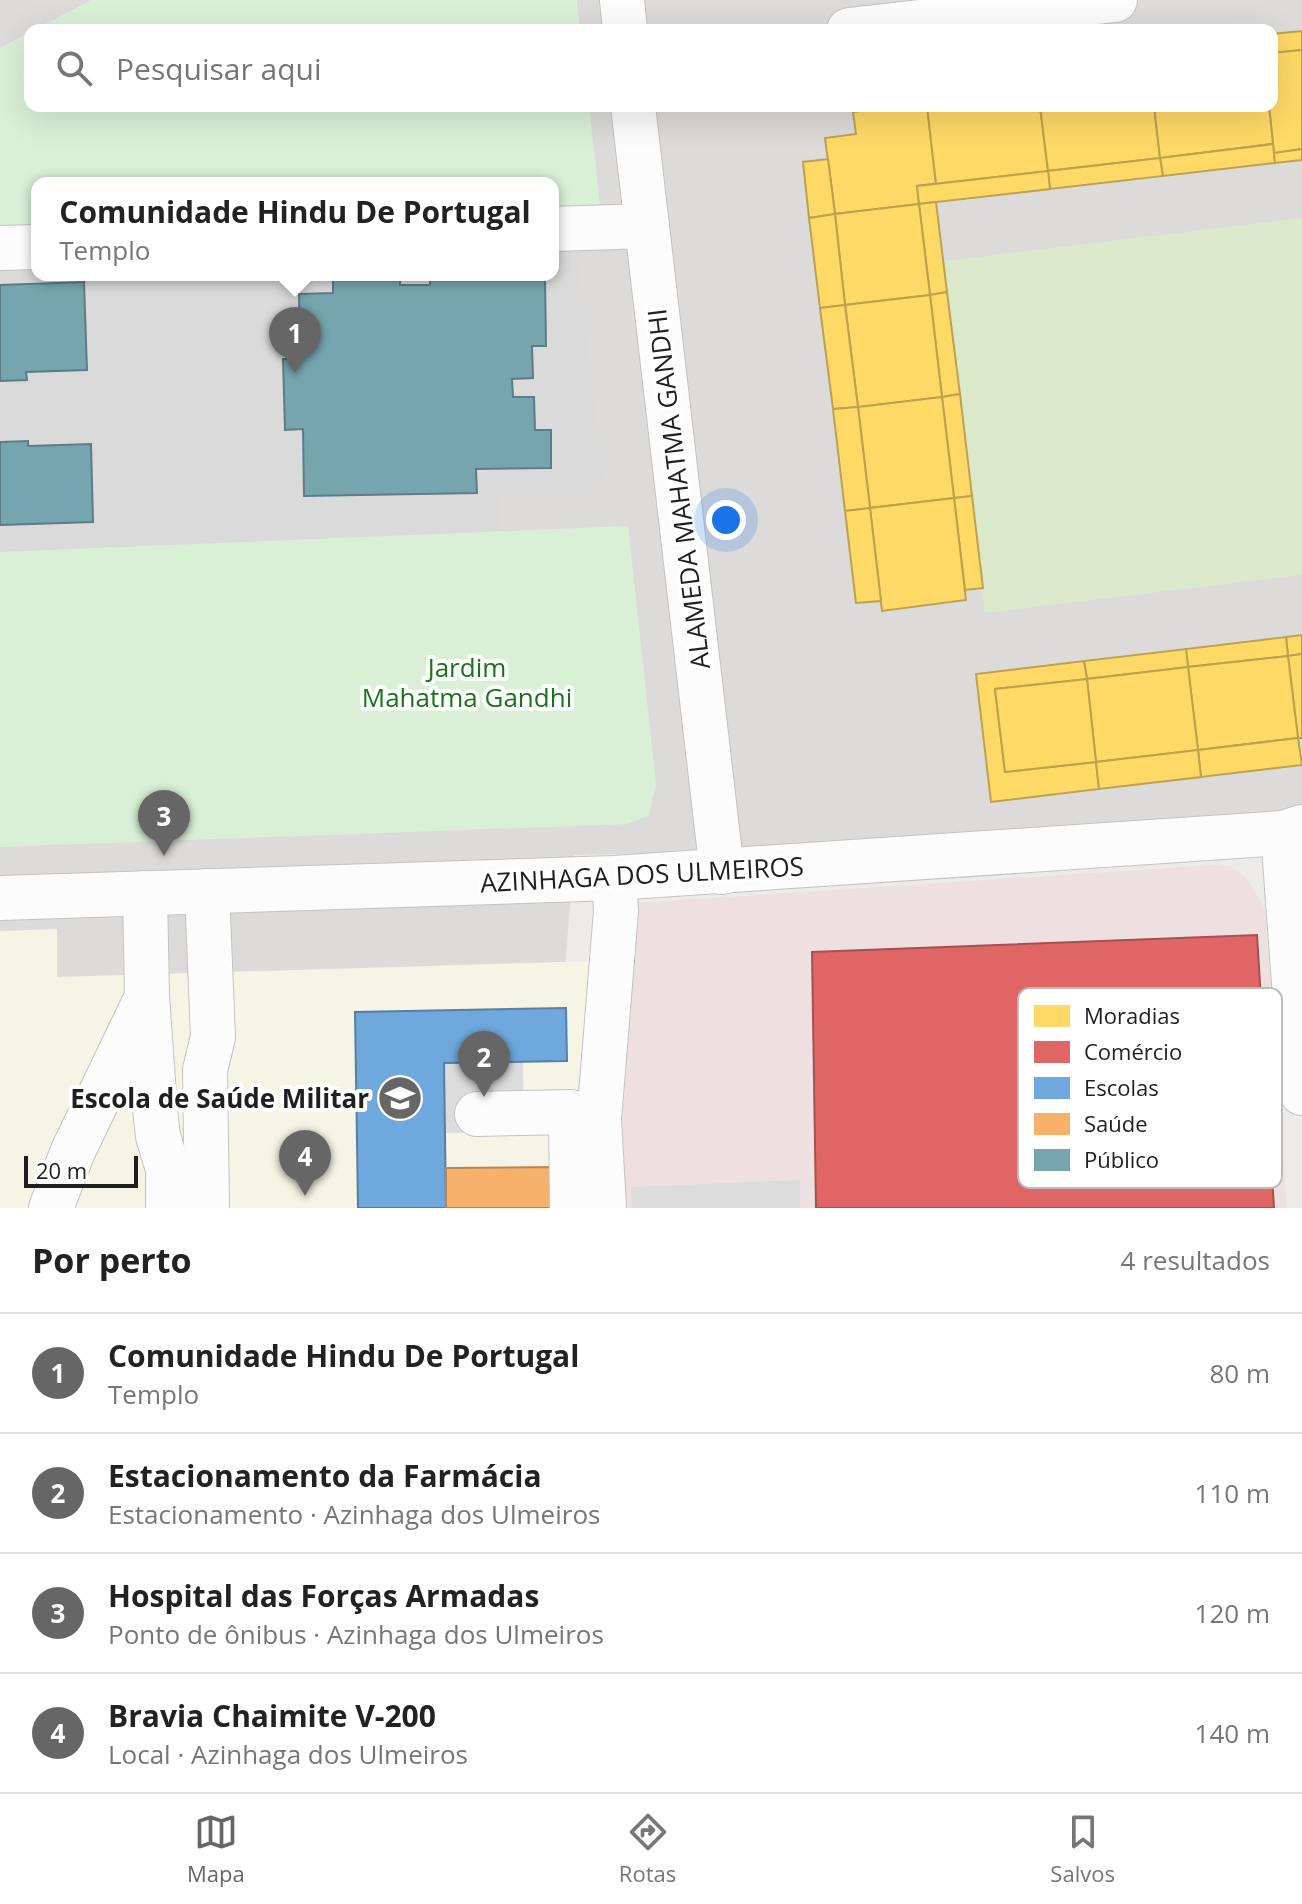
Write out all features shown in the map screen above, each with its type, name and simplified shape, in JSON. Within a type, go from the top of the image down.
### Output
[{"type":"street","points":[[622,0],[624,24]]},
{"type":"street","points":[[902,24],[1115,0]]},
{"type":"street","name":"ALAMEDA MAHATMA GANDHI","points":[[634,112],[722,872]]},
{"type":"street","points":[[559,229],[647,226]]},
{"type":"street","points":[[0,248],[31,247]]},
{"type":"street","points":[[1293,830],[1302,1093]]},
{"type":"street","name":"AZINHAGA DOS ULMEIROS","points":[[0,898],[614,878],[1293,830]]},
{"type":"street","points":[[604,1208],[599,1119],[616,911],[614,878]]},
{"type":"street","points":[[207,891],[213,1037],[205,1070],[207,1208]]},
{"type":"street","points":[[145,893],[147,996],[155,1109],[158,1136],[168,1169],[168,1208]]},
{"type":"street","points":[[51,1208],[73,1151],[147,996]]},
{"type":"street","points":[[73,1151],[93,1129],[115,1118],[155,1109],[175,1100],[205,1070]]},
{"type":"street","points":[[477,1114],[571,1112],[572,1208]]},
{"type":"shaded area","points":[[0,0],[1302,0],[1302,841],[574,855],[546,1208],[0,1208]]},
{"type":"shaded area","points":[[576,241],[604,486],[499,491],[501,532],[0,552],[0,259],[31,257],[31,281],[559,281],[559,242]]},
{"type":"shaded area","points":[[1230,866],[1247,879],[1265,909],[1271,988],[1018,988],[1018,1188],[1282,1188],[1282,1140],[1287,1208],[620,1208],[615,1116],[636,903]]},
{"type":"shaded area","points":[[57,929],[57,977],[596,961],[590,1208],[0,1208],[0,931]]},
{"type":"shaded area","points":[[523,1062],[524,1132],[445,1133],[444,1063]]},
{"type":"shaded area","points":[[800,1180],[800,1208],[632,1208],[631,1187]]},
{"type":"green space","points":[[91,0],[577,0],[579,24],[45,24]]},
{"type":"green space","points":[[24,35],[24,112],[590,112],[604,241],[559,242],[559,177],[31,177],[31,257],[0,259],[0,48]]},
{"type":"green space","points":[[1302,218],[1302,575],[985,613],[944,261]]},
{"type":"green space","name":"Jardim Mahatma Gandhi","points":[[628,526],[656,784],[649,815],[628,824],[0,847],[0,552]]},
{"type":"building: Moradias","points":[[1302,31],[1302,50],[1278,52],[1278,33]]},
{"type":"building: Moradias","points":[[1302,50],[1302,149],[1274,153],[1270,112],[1278,112],[1278,52]]},
{"type":"building: Moradias","points":[[853,112],[928,112],[936,184],[917,186],[919,204],[835,214],[825,138],[856,134]]},
{"type":"building: Moradias","points":[[928,112],[1041,112],[1048,171],[936,184]]},
{"type":"building: Moradias","points":[[1041,112],[1155,112],[1160,158],[1048,171]]},
{"type":"building: Moradias","points":[[1155,112],[1270,112],[1273,144],[1160,158]]},
{"type":"building: Moradias","points":[[1273,144],[1275,163],[1163,176],[1160,158]]},
{"type":"building: Moradias","points":[[1302,149],[1302,160],[1275,163],[1274,153]]},
{"type":"building: Moradias","points":[[1160,158],[1163,176],[1050,189],[1048,171]]},
{"type":"building: Moradias","points":[[828,159],[835,214],[809,218],[803,162]]},
{"type":"building: Moradias","points":[[1048,171],[1050,189],[919,204],[917,186]]},
{"type":"building: Moradias","points":[[936,202],[947,292],[930,295],[919,204]]},
{"type":"building: Moradias","points":[[919,204],[930,295],[845,305],[835,214]]},
{"type":"building: Moradias","points":[[835,214],[845,305],[820,308],[809,218]]},
{"type":"building: Moradias","points":[[947,292],[960,394],[942,397],[930,295]]},
{"type":"building: Moradias","points":[[930,295],[942,397],[858,407],[845,305]]},
{"type":"building: Moradias","points":[[845,305],[858,407],[833,409],[820,308]]},
{"type":"building: Moradias","points":[[960,394],[972,496],[954,498],[942,397]]},
{"type":"building: Moradias","points":[[942,397],[954,498],[870,508],[858,407]]},
{"type":"building: Moradias","points":[[858,407],[870,508],[845,511],[833,409]]},
{"type":"building: Moradias","points":[[972,496],[983,588],[965,590],[954,498]]},
{"type":"building: Moradias","points":[[954,498],[966,600],[882,611],[870,508]]},
{"type":"building: Moradias","points":[[870,508],[881,601],[856,603],[845,511]]},
{"type":"building: Moradias","points":[[1302,635],[1302,654],[1288,656],[1286,637]]},
{"type":"building: Moradias","points":[[1286,637],[1288,656],[1188,667],[1186,649]]},
{"type":"building: Moradias","points":[[1186,649],[1188,667],[1087,679],[1084,661]]},
{"type":"building: Moradias","points":[[1302,654],[1302,738],[1298,738],[1288,656]]},
{"type":"building: Moradias","points":[[1288,656],[1298,738],[1198,750],[1188,667]]},
{"type":"building: Moradias","points":[[1084,661],[1087,679],[995,689],[1005,772],[1096,762],[1099,789],[991,802],[976,674]]},
{"type":"building: Moradias","points":[[1188,667],[1198,750],[1096,762],[1087,679]]},
{"type":"building: Moradias","points":[[1087,679],[1096,762],[1005,772],[995,689]]},
{"type":"building: Moradias","points":[[1298,738],[1302,765],[1201,777],[1198,750]]},
{"type":"building: Moradias","points":[[1198,750],[1201,777],[1099,789],[1096,762]]},
{"type":"building: Comércio","points":[[1257,935],[1260,988],[1018,988],[1018,1188],[1273,1188],[1274,1208],[816,1208],[812,952]]},
{"type":"building: Escolas","name":"Escola de Saúde Militar","points":[[566,1008],[567,1061],[444,1063],[446,1208],[358,1208],[355,1012]]},
{"type":"building: Saúde","points":[[557,1167],[558,1208],[446,1208],[446,1168]]},
{"type":"building: Público","points":[[333,281],[400,281],[400,285],[430,285],[430,281],[545,281],[546,346],[532,346],[533,378],[512,379],[513,397],[534,397],[535,430],[551,430],[551,468],[476,469],[477,493],[304,496],[303,429],[285,430],[283,359],[300,359],[299,294],[333,293]]},
{"type":"building: Público","points":[[84,282],[87,370],[26,372],[27,380],[0,381],[0,285]]},
{"type":"building: Público","points":[[28,441],[28,446],[91,444],[93,522],[0,525],[0,442]]},
{"type":"place","name":"Comunidade Hindu De Portugal","points":[[295,373]]},
{"type":"place","name":"Hospital das Forças Armadas","points":[[164,856]]},
{"type":"place","name":"Estacionamento da Farmácia","points":[[484,1097]]},
{"type":"place","name":"Escola de Saúde Militar","points":[[400,1098]]},
{"type":"place","name":"Bravia Chaimite V-200","points":[[305,1196]]}]
